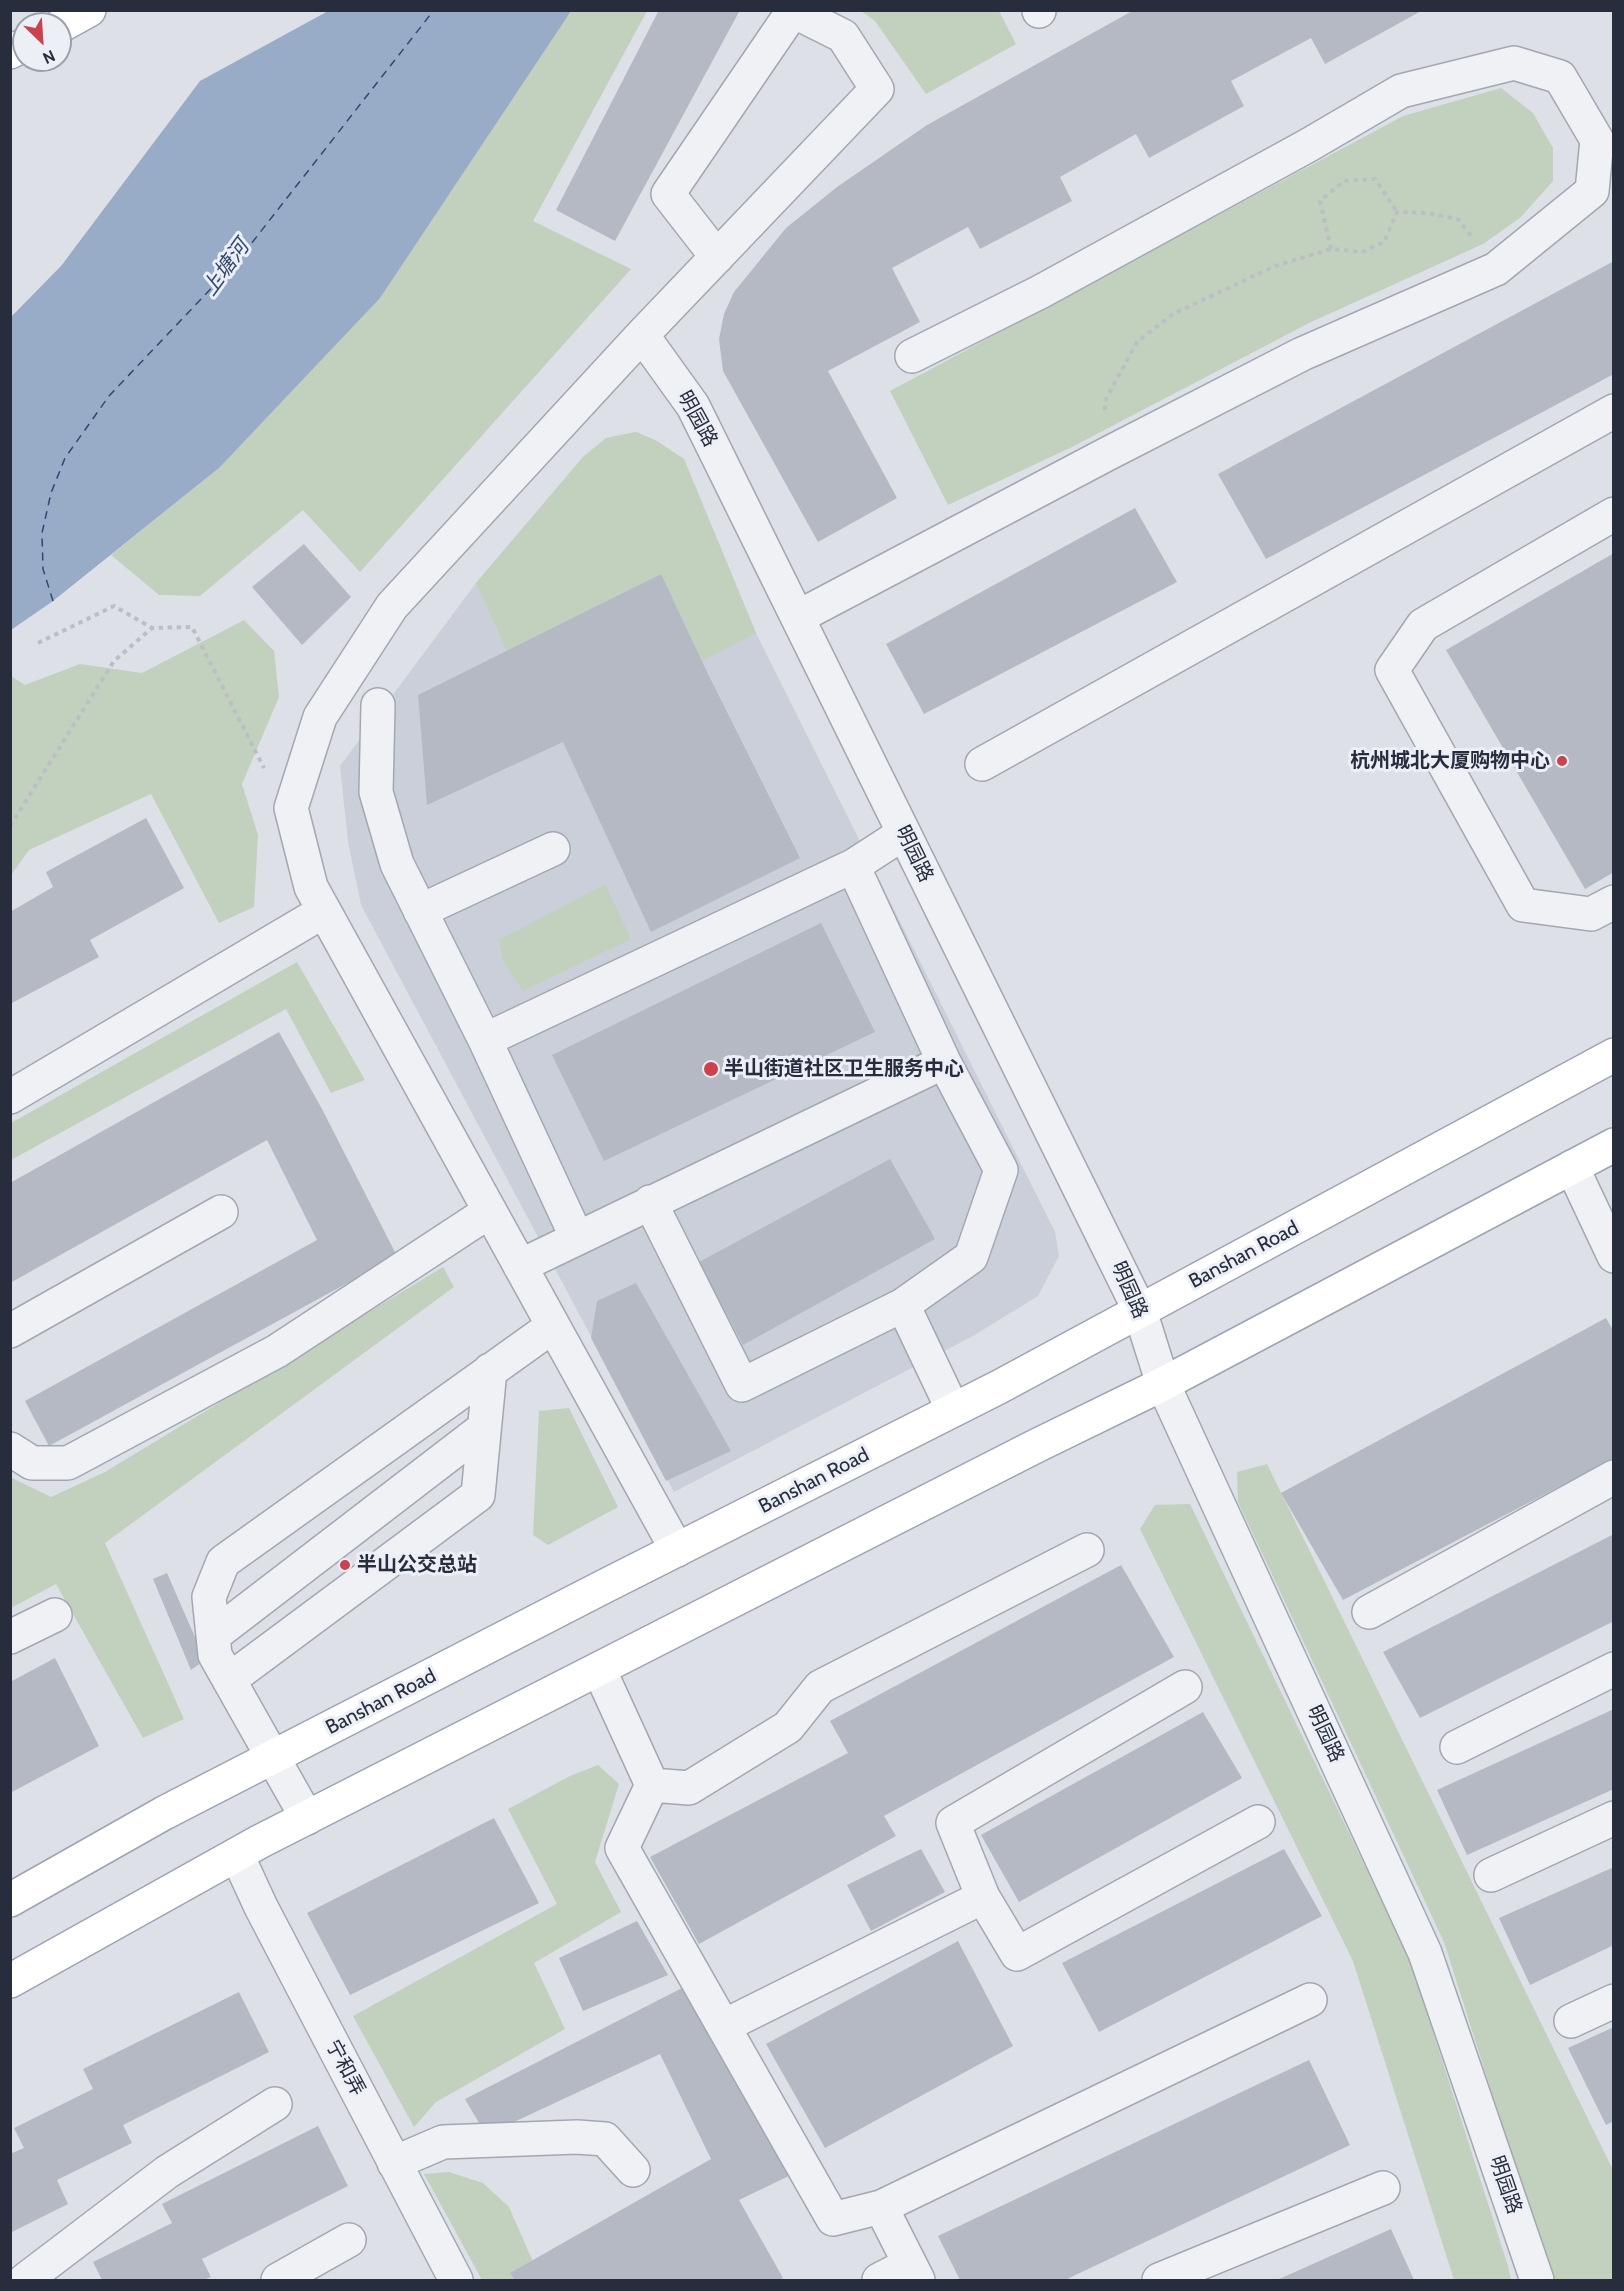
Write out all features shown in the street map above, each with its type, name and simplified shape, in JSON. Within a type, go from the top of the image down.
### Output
[{"type":"main road","points":[[72,19],[88,10]]},
{"type":"main road","name":"Banshan Road","points":[[10,1900],[164,1813],[953,1410],[1614,1055]]},
{"type":"main road","points":[[10,1981],[237,1855],[1163,1384],[1614,1145]]},
{"type":"street","points":[[676,1550],[311,886],[291,808],[320,717],[392,606],[642,335],[717,257],[877,89],[843,36],[793,11],[668,194],[717,257]]},
{"type":"street","points":[[798,617],[1302,354],[1496,269],[1592,191],[1597,140],[1560,77],[1514,63],[1401,91],[1307,146],[1040,292],[912,356]]},
{"type":"street","name":"明园路","points":[[642,335],[693,406],[1140,1311],[1163,1384],[1425,1953],[1537,2280]]},
{"type":"street","points":[[982,764],[1614,411]]},
{"type":"street","points":[[1614,514],[1423,625],[1392,670],[1522,905],[1591,914],[1614,902]]},
{"type":"street","points":[[378,705],[376,792],[397,864],[486,1041],[577,1238]]},
{"type":"street","points":[[486,1041],[853,866],[904,833]]},
{"type":"street","points":[[420,911],[553,849]]},
{"type":"street","points":[[650,1202],[742,1386],[903,1305],[971,1257],[1001,1170],[944,1062],[853,866]]},
{"type":"street","points":[[10,1097],[324,911]]},
{"type":"street","points":[[520,1266],[944,1062]]},
{"type":"street","points":[[1572,1167],[1614,1256]]},
{"type":"street","points":[[10,1449],[32,1463],[68,1463],[277,1351],[490,1211]]},
{"type":"street","points":[[10,1331],[221,1212]]},
{"type":"street","points":[[903,1305],[953,1410]]},
{"type":"street","points":[[308,1818],[215,1655],[209,1597],[223,1562],[553,1326]]},
{"type":"street","points":[[229,1680],[478,1495],[490,1370]]},
{"type":"street","points":[[213,1636],[484,1428]]},
{"type":"street","points":[[1368,1612],[1614,1477]]},
{"type":"street","points":[[652,1785],[689,1788],[788,1727],[820,1687],[1087,1550]]},
{"type":"street","points":[[10,1637],[55,1615]]},
{"type":"street","points":[[599,1669],[652,1785]]},
{"type":"street","points":[[1457,1747],[1614,1669]]},
{"type":"street","points":[[1185,1687],[953,1823],[983,1897],[1017,1954],[1258,1822]]},
{"type":"street","points":[[652,1785],[622,1848],[833,2218],[881,2207],[1310,2000]]},
{"type":"street","points":[[1491,1875],[1614,1818]]},
{"type":"street","name":"宁和弄","points":[[237,1855],[261,1907],[456,2280]]},
{"type":"street","points":[[724,2026],[983,1897]]},
{"type":"street","points":[[1571,2021],[1614,2001]]},
{"type":"street","points":[[25,2280],[167,2172],[275,2104]]},
{"type":"street","points":[[394,2163],[443,2142],[577,2137],[605,2139],[633,2170]]},
{"type":"street","points":[[1159,2280],[1383,2188]]},
{"type":"street","points":[[879,2280],[914,2272],[881,2207]]},
{"type":"street","points":[[278,2280],[349,2240]]},
{"type":"path","points":[[1331,249],[1320,201],[1344,181],[1375,179],[1396,212]]},
{"type":"path","points":[[1109,453],[1105,401],[1137,342],[1173,314],[1275,266],[1331,249],[1362,252],[1384,242],[1396,212]]},
{"type":"path","points":[[1396,212],[1426,213],[1458,219],[1496,269]]},
{"type":"path","points":[[38,643],[114,606],[152,628],[192,627],[260,763],[291,808]]},
{"type":"path","points":[[10,826],[114,661],[152,628]]},
{"type":"shaded area","name":"半山街道社区卫生服务中心","points":[[636,432],[655,440],[684,459],[756,633],[1055,1232],[1059,1256],[1038,1296],[973,1336],[674,1492],[361,905],[348,842],[340,766],[476,583],[583,457],[606,438]]},
{"type":"green space","points":[[571,11],[647,11],[533,221],[631,269],[360,572],[303,510],[200,596],[159,595],[111,555],[219,468]]},
{"type":"green space","points":[[861,11],[999,11],[1016,44],[926,94],[875,21]]},
{"type":"green space","points":[[1501,88],[1533,113],[1553,148],[1553,181],[1520,218],[1483,244],[1309,323],[1072,447],[948,505],[890,391],[1403,116]]},
{"type":"green space","points":[[636,432],[655,440],[684,459],[756,633],[702,661],[661,574],[507,651],[476,583],[583,457],[606,438]]},
{"type":"green space","points":[[244,620],[274,651],[279,697],[242,784],[258,835],[254,907],[219,923],[151,794],[29,850],[11,875],[11,676],[25,685],[80,664],[142,673]]},
{"type":"green space","points":[[605,884],[631,939],[523,991],[503,961],[499,940]]},
{"type":"green space","points":[[297,962],[365,1080],[331,1093],[286,1009],[11,1160],[11,1123]]},
{"type":"green space","points":[[443,1267],[454,1287],[105,1543],[184,1719],[143,1738],[56,1584],[11,1608],[10,1477],[51,1497],[105,1472]]},
{"type":"green space","points":[[569,1408],[618,1507],[548,1545],[533,1535],[539,1411]]},
{"type":"green space","points":[[1267,1464],[1613,2170],[1613,2280],[1551,2280],[1444,1942],[1238,1502],[1237,1472]]},
{"type":"green space","points":[[1190,1504],[1409,1957],[1511,2280],[1454,2280],[1353,1961],[1140,1529],[1155,1505]]},
{"type":"green space","points":[[598,1765],[619,1784],[595,1862],[621,1912],[534,1963],[565,2029],[436,2102],[414,2127],[353,2016],[557,1904],[508,1809],[570,1776]]},
{"type":"green space","points":[[449,2172],[483,2183],[509,2207],[541,2280],[482,2280],[424,2174]]},
{"type":"water","name":"上塘河","points":[[330,10],[571,11],[380,298],[219,468],[53,601],[11,630],[11,317],[61,266],[200,81]]},
{"type":"building","points":[[659,10],[740,10],[615,241],[556,210]]},
{"type":"building","points":[[1134,10],[1423,10],[1325,64],[1311,38],[1231,81],[1244,106],[1149,158],[1136,134],[1060,177],[1072,201],[980,249],[968,227],[892,268],[920,322],[828,371],[897,498],[818,542],[723,371],[719,339],[724,314],[734,292],[786,228],[837,187],[927,125]]},
{"type":"building","points":[[1614,261],[1614,374],[1266,559],[1218,474]]},
{"type":"building","points":[[1135,508],[1177,582],[924,714],[886,644]]},
{"type":"building","points":[[304,544],[351,597],[302,645],[252,587]]},
{"type":"building","name":"杭州城北大厦购物中心","points":[[1614,553],[1614,872],[1585,889],[1446,650]]},
{"type":"building","points":[[661,574],[800,858],[651,932],[563,742],[427,805],[418,695]]},
{"type":"building","points":[[146,818],[184,888],[90,940],[99,957],[10,1004],[10,912],[53,887],[46,872]]},
{"type":"building","points":[[821,923],[875,1032],[604,1161],[552,1055]]},
{"type":"building","points":[[279,1032],[322,1109],[397,1256],[49,1446],[25,1401],[317,1240],[267,1140],[10,1283],[10,1183]]},
{"type":"building","points":[[890,1159],[935,1239],[743,1345],[699,1262]]},
{"type":"building","points":[[636,1283],[731,1451],[666,1481],[591,1338],[597,1301]]},
{"type":"building","points":[[1606,1318],[1614,1332],[1614,1458],[1343,1600],[1281,1493]]},
{"type":"building","points":[[1614,1534],[1614,1621],[1420,1718],[1383,1652]]},
{"type":"building","points":[[1121,1565],[1174,1657],[884,1816],[896,1836],[699,1944],[650,1857],[848,1753],[830,1721]]},
{"type":"building","points":[[167,1573],[205,1660],[191,1670],[153,1579]]},
{"type":"building","points":[[55,1658],[99,1746],[10,1793],[10,1682]]},
{"type":"building","points":[[1614,1709],[1614,1789],[1467,1855],[1437,1790]]},
{"type":"building","points":[[1203,1712],[1242,1778],[1019,1902],[981,1835]]},
{"type":"building","points":[[494,1818],[539,1903],[350,1995],[307,1913]]},
{"type":"building","points":[[921,1849],[945,1892],[871,1931],[847,1885]]},
{"type":"building","points":[[1284,1849],[1322,1916],[1099,2032],[1062,1963]]},
{"type":"building","points":[[1614,1867],[1614,1945],[1530,1985],[1499,1918]]},
{"type":"building","points":[[637,1921],[668,1975],[583,2011],[559,1958]]},
{"type":"building","points":[[958,1941],[1013,2046],[825,2148],[766,2044]]},
{"type":"building","points":[[688,1985],[793,2174],[739,2200],[783,2278],[778,2280],[515,2280],[510,2273],[711,2159],[660,2054],[486,2135],[465,2099]]},
{"type":"building","points":[[239,1992],[269,2052],[123,2125],[132,2143],[57,2180],[68,2204],[10,2233],[10,2154],[24,2148],[14,2128],[93,2089],[83,2069]]},
{"type":"building","points":[[1614,2027],[1614,2121],[1606,2125],[1568,2048]]},
{"type":"building","points":[[1309,2060],[1350,2145],[1065,2280],[960,2280],[938,2236]]},
{"type":"building","points":[[318,2126],[348,2186],[202,2259],[211,2277],[203,2280],[102,2280],[93,2262],[172,2223],[162,2204]]},
{"type":"building","points":[[1391,2229],[1414,2280],[1277,2280]]},
{"type":"ferry route","points":[[53,601],[43,569],[42,533],[51,493],[65,458],[109,396],[240,258],[434,10]]},
{"type":"place","name":"杭州城北大厦购物中心","points":[[1562,761]]},
{"type":"place","name":"半山街道社区卫生服务中心","points":[[711,1069]]},
{"type":"place","name":"半山公交总站","points":[[345,1565]]}]
